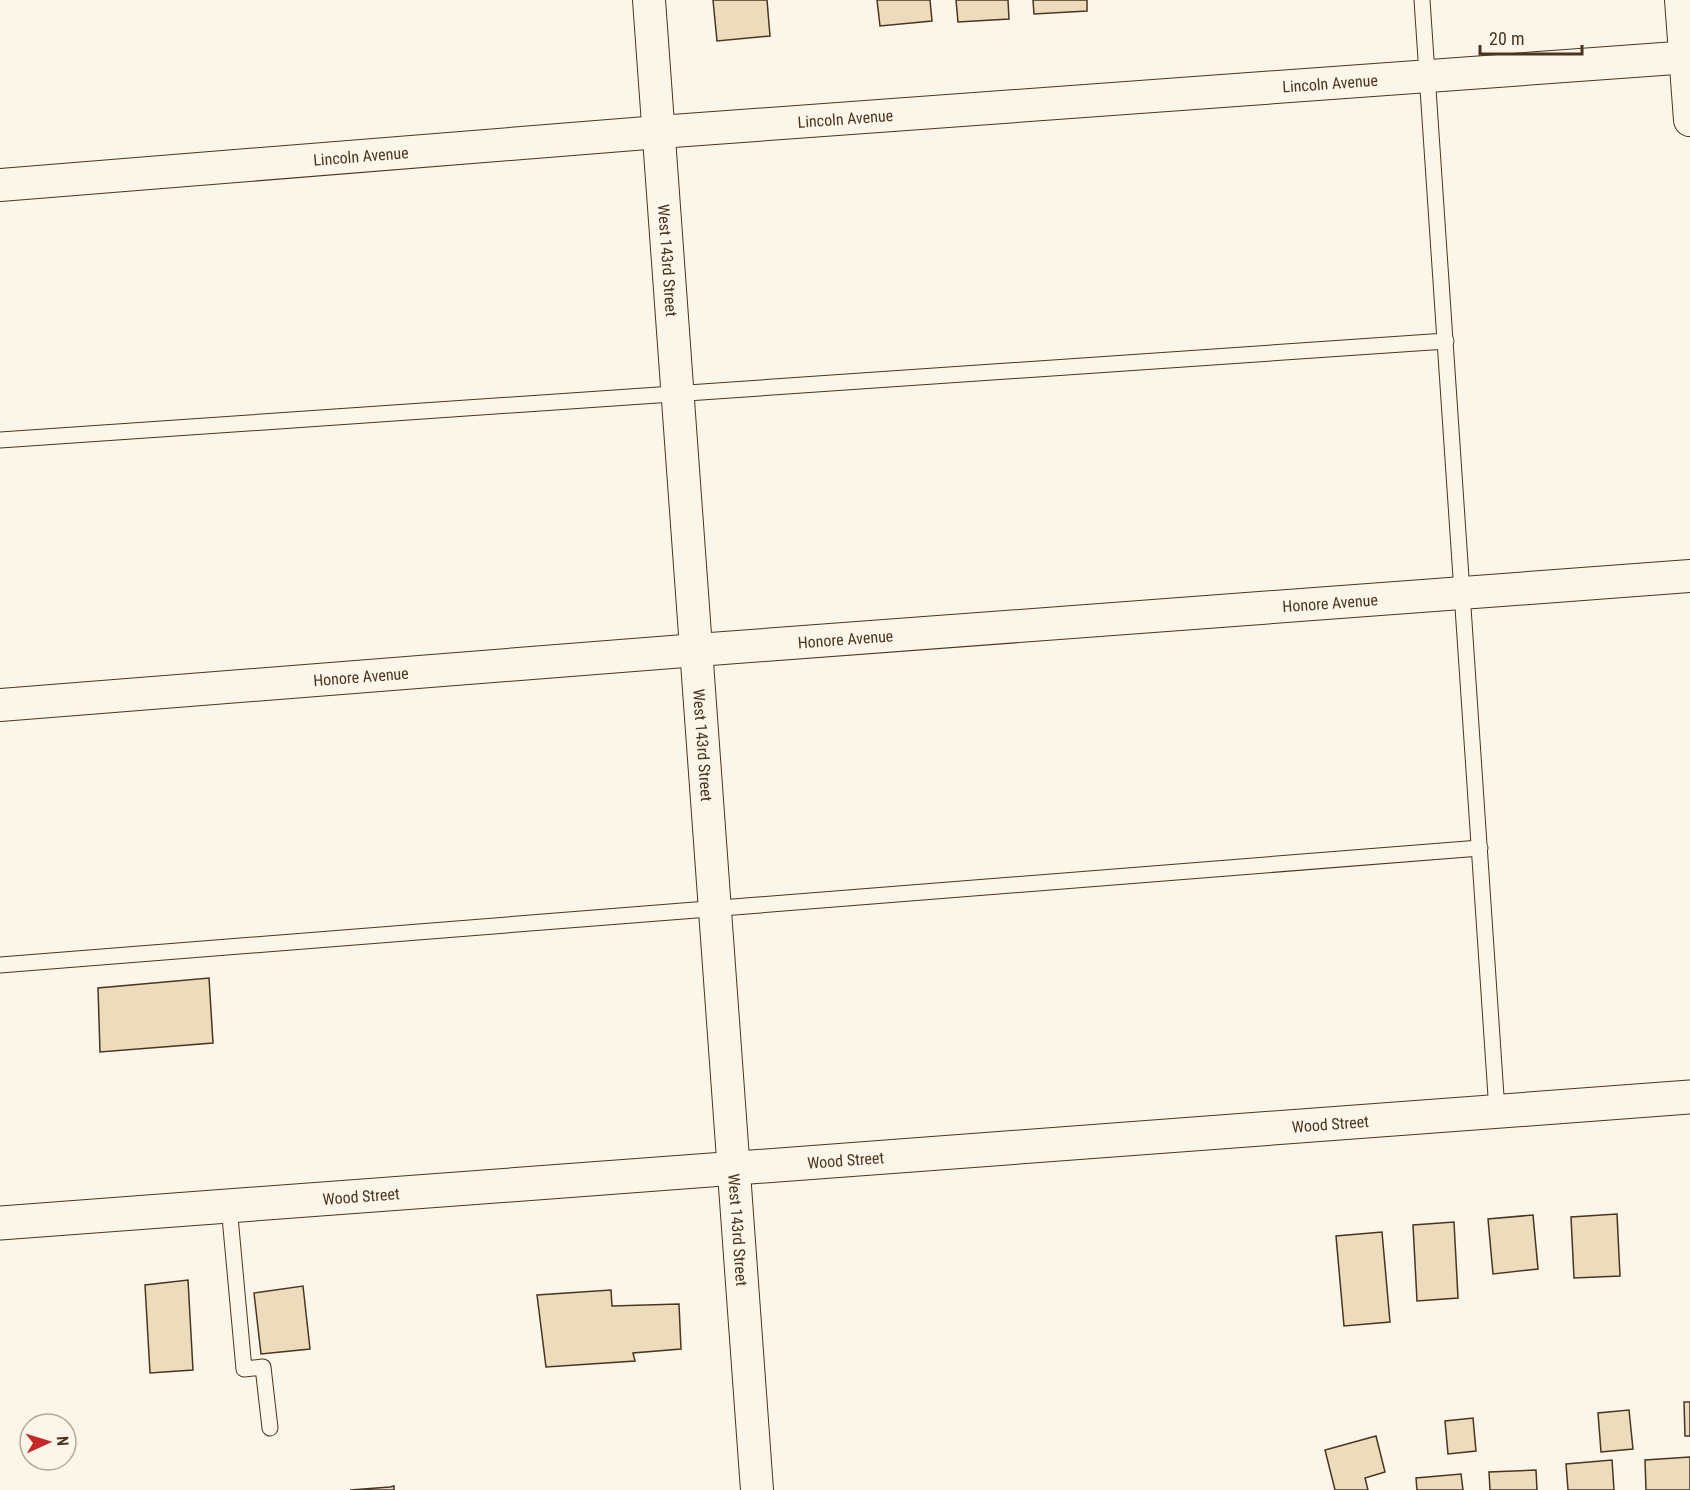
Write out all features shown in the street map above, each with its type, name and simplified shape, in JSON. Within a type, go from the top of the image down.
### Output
[{"type":"main road","name":"Wood Street","points":[[0,1223],[1690,1097]]},
{"type":"street","name":"West 143rd Street","points":[[649,0],[758,1490]]},
{"type":"street","points":[[1681,0],[1688,57],[1690,120]]},
{"type":"street","name":"Lincoln Avenue","points":[[0,184],[659,132],[1688,57]]},
{"type":"street","name":"Honore Avenue","points":[[0,705],[1690,576]]},
{"type":"lane","points":[[1422,0],[1497,1111]]},
{"type":"lane","points":[[0,440],[1446,341]]},
{"type":"lane","points":[[0,965],[1480,848]]},
{"type":"lane","points":[[229,1206],[244,1368],[263,1367],[270,1428]]},
{"type":"building","points":[[713,0],[767,0],[770,36],[717,41]]},
{"type":"building","points":[[877,0],[930,0],[932,21],[880,26]]},
{"type":"building","points":[[956,0],[1008,0],[1009,19],[958,22]]},
{"type":"building","points":[[1033,0],[1087,0],[1087,11],[1034,14]]},
{"type":"building","points":[[209,978],[213,1043],[100,1052],[98,988]]},
{"type":"building","points":[[1617,1214],[1620,1276],[1574,1278],[1571,1217]]},
{"type":"building","points":[[1533,1215],[1538,1269],[1493,1274],[1488,1219]]},
{"type":"building","points":[[1454,1222],[1458,1298],[1417,1301],[1413,1225]]},
{"type":"building","points":[[1382,1232],[1390,1322],[1344,1326],[1336,1236]]},
{"type":"building","points":[[188,1280],[193,1370],[150,1373],[145,1285]]},
{"type":"building","points":[[303,1286],[310,1349],[261,1354],[254,1293]]},
{"type":"building","points":[[611,1290],[612,1306],[679,1304],[681,1349],[633,1353],[635,1361],[546,1367],[537,1295]]},
{"type":"building","points":[[1684,1402],[1690,1402],[1690,1436],[1685,1436]]},
{"type":"building","points":[[1629,1410],[1633,1449],[1601,1452],[1598,1413]]},
{"type":"building","points":[[1473,1418],[1476,1451],[1448,1454],[1445,1421]]},
{"type":"building","points":[[1376,1436],[1385,1472],[1365,1478],[1368,1490],[1335,1490],[1325,1450]]},
{"type":"building","points":[[1690,1457],[1690,1490],[1646,1490],[1645,1460]]},
{"type":"building","points":[[1612,1460],[1614,1490],[1568,1490],[1566,1464]]},
{"type":"building","points":[[1536,1470],[1537,1490],[1490,1490],[1489,1472]]},
{"type":"building","points":[[1461,1474],[1463,1490],[1417,1490],[1416,1478]]},
{"type":"building","points":[[394,1486],[394,1490],[350,1490],[390,1487]]}]
